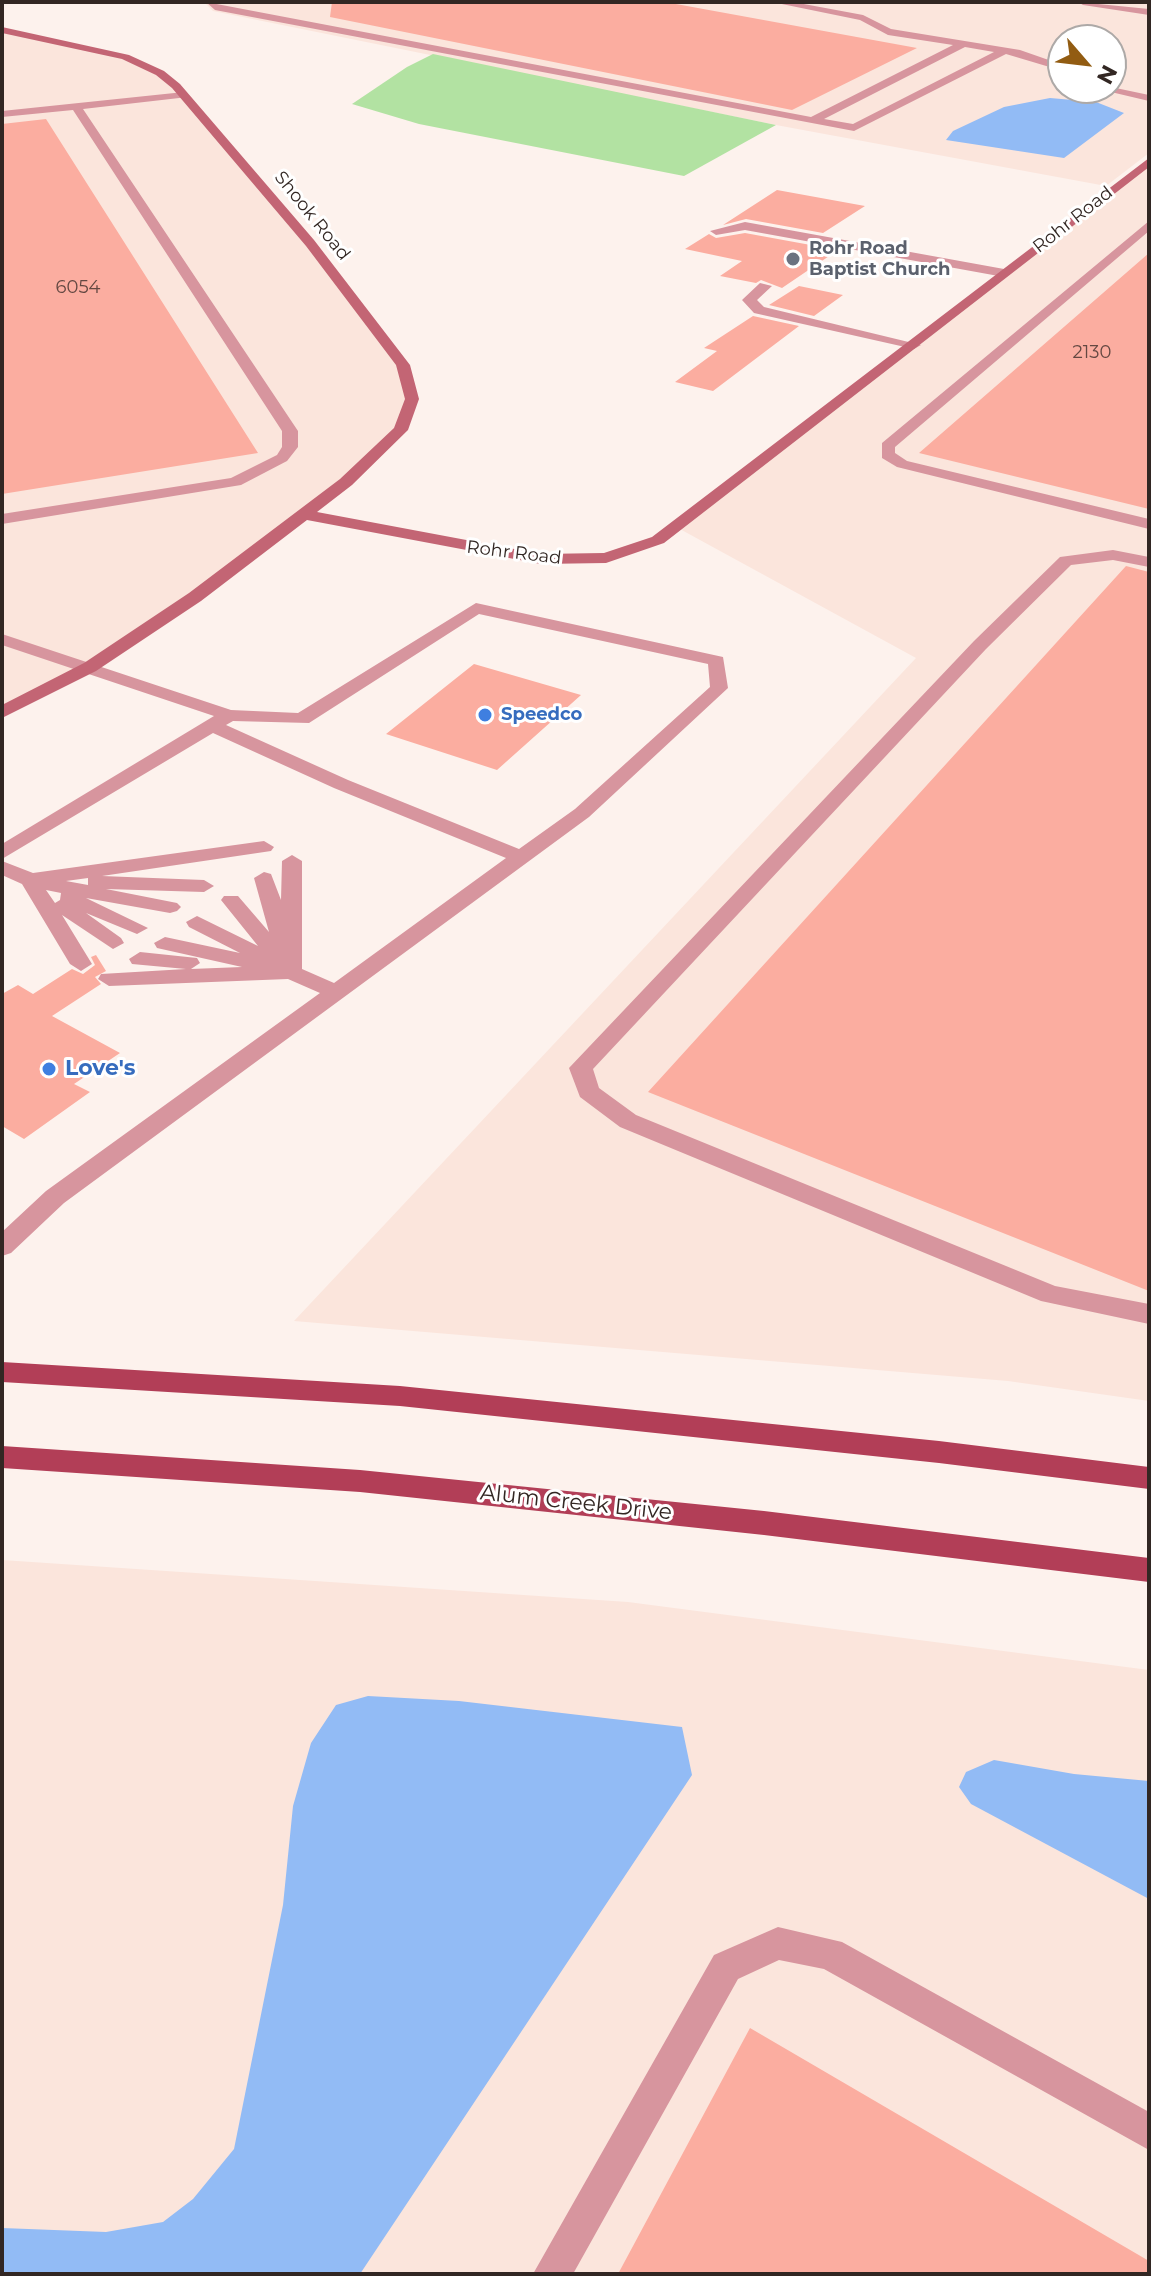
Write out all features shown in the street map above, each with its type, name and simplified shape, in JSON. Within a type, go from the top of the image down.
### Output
[{"type":"main road","points":[[2,1372],[400,1396],[939,1452],[1149,1478]]},
{"type":"main road","name":"Alum Creek Drive","points":[[2,1457],[360,1481],[764,1523],[1149,1570]]},
{"type":"street","name":"Shook Road","points":[[2,30],[125,57],[160,73],[184,95],[310,243],[403,365],[410,386],[410,411],[400,430],[366,466],[302,514]]},
{"type":"street","name":"Rohr Road","points":[[302,514],[518,557],[572,560],[621,554],[658,540],[678,528],[1149,161]]},
{"type":"street","points":[[2,712],[90,667],[195,597],[302,514]]},
{"type":"lane","points":[[211,2],[215,7],[854,128],[1004,51]]},
{"type":"lane","points":[[777,2],[863,18],[888,32],[1004,51],[1047,63]]},
{"type":"lane","points":[[1083,2],[1149,12]]},
{"type":"lane","points":[[813,120],[964,44]]},
{"type":"lane","points":[[1127,94],[1149,98]]},
{"type":"lane","points":[[2,114],[184,95]]},
{"type":"lane","points":[[2,519],[235,482],[282,458],[290,447],[290,431],[76,106]]},
{"type":"lane","points":[[1149,225],[887,446],[887,455],[902,464],[1149,524]]},
{"type":"lane","points":[[716,231],[745,226],[1004,273]]},
{"type":"lane","points":[[765,286],[749,300],[771,315],[914,345]]},
{"type":"lane","points":[[1149,562],[1113,555],[1066,561],[980,645],[581,1068],[588,1092],[628,1121],[1050,1294],[1149,1314]]},
{"type":"lane","points":[[2,853],[220,720],[302,719],[476,608],[717,661],[719,688],[582,813],[55,1197],[2,1247]]},
{"type":"lane","points":[[2,639],[90,667],[220,720],[341,784],[523,858]]},
{"type":"lane","points":[[30,880],[264,847]]},
{"type":"lane","points":[[291,972],[292,861]]},
{"type":"lane","points":[[30,880],[237,865]]},
{"type":"lane","points":[[2,867],[137,928]]},
{"type":"lane","points":[[264,878],[291,972]]},
{"type":"lane","points":[[30,880],[204,886]]},
{"type":"lane","points":[[30,880],[170,907]]},
{"type":"lane","points":[[30,880],[113,943]]},
{"type":"lane","points":[[30,880],[81,964]]},
{"type":"lane","points":[[231,900],[291,972]]},
{"type":"lane","points":[[197,922],[337,993]]},
{"type":"lane","points":[[165,943],[291,972]]},
{"type":"lane","points":[[140,959],[291,972]]},
{"type":"lane","points":[[109,979],[291,972]]},
{"type":"lane","points":[[552,2274],[726,1967],[778,1943],[830,1954],[1149,2132]]},
{"type":"shaded area","points":[[204,2],[1149,2],[1149,153],[1106,186],[776,125],[213,11]]},
{"type":"shaded area","points":[[2,30],[140,63],[184,95],[403,365],[410,386],[401,430],[195,597],[2,712]]},
{"type":"shaded area","points":[[1149,161],[1149,1401],[1008,1381],[294,1321],[916,658],[678,528]]},
{"type":"shaded area","points":[[2,1560],[628,1602],[1149,1670],[1149,2274],[2,2274]]},
{"type":"green space","points":[[433,54],[776,125],[684,176],[419,124],[352,104],[407,67]]},
{"type":"water","points":[[1047,99],[1047,104],[1101,104],[1124,113],[1064,158],[946,140],[953,131],[1004,107]]},
{"type":"water","points":[[368,1696],[459,1701],[682,1727],[692,1775],[360,2274],[2,2274],[2,2228],[106,2232],[163,2222],[193,2199],[234,2149],[283,1905],[293,1806],[311,1743],[336,1705]]},
{"type":"water","points":[[994,1760],[1074,1774],[1149,1781],[1149,1899],[971,1804],[959,1787],[966,1772]]},
{"type":"building","points":[[332,2],[665,2],[917,48],[792,110],[330,17]]},
{"type":"building","points":[[46,119],[258,453],[2,494],[2,124]]},
{"type":"building","points":[[777,190],[865,206],[823,233],[746,219],[723,225]]},
{"type":"building","points":[[745,233],[838,250],[782,288],[761,280],[756,283],[720,276],[742,261],[685,249],[709,234],[716,238]]},
{"type":"building","points":[[1149,253],[1149,509],[919,453]]},
{"type":"building","points":[[799,286],[843,295],[814,316],[769,305]]},
{"type":"building","points":[[753,316],[799,326],[713,391],[675,382],[717,351],[704,348]]},
{"type":"building","points":[[1126,566],[1149,572],[1149,1291],[648,1092]]},
{"type":"building","name":"Speedco","points":[[474,664],[581,695],[497,770],[386,734]]},
{"type":"building","name":"Love's","points":[[96,955],[106,971],[95,977],[101,984],[52,1016],[120,1053],[74,1084],[90,1092],[24,1139],[2,1126],[2,994],[18,985],[33,994],[72,969],[83,974],[95,965],[91,957]]},
{"type":"building","points":[[750,2028],[1149,2261],[1149,2274],[618,2274]]},
{"type":"place","name":"Rohr Road Baptist Church","points":[[793,259]]},
{"type":"place","name":"Speedco","points":[[485,715]]},
{"type":"place","name":"Love's","points":[[49,1069]]}]
